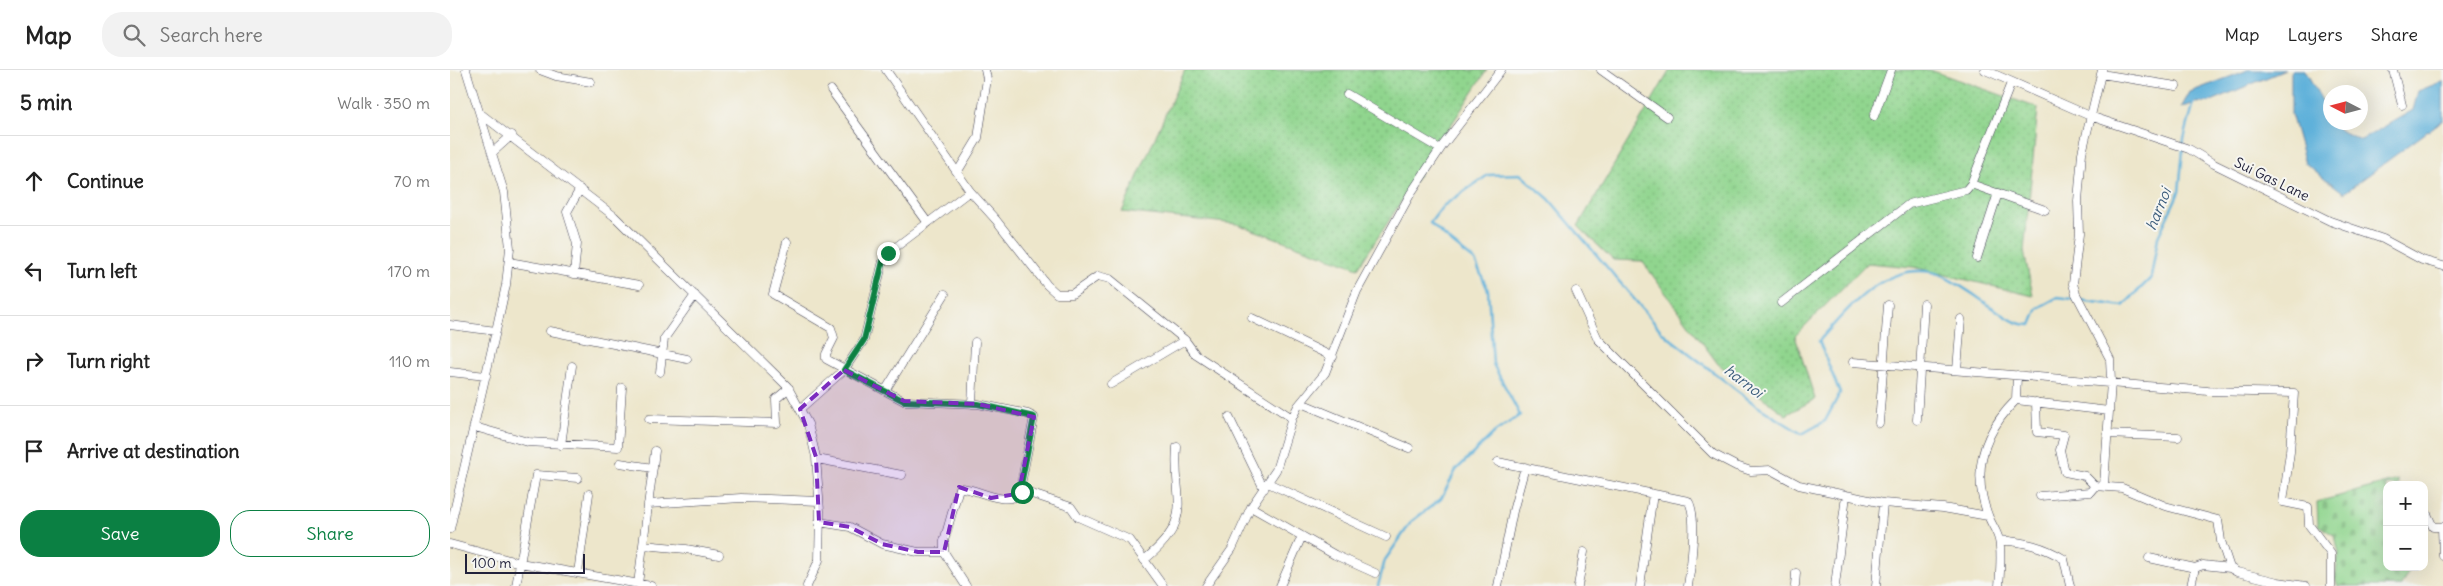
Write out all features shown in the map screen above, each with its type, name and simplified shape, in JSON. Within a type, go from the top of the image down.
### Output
[{"type":"street","points":[[450,529],[496,331],[510,248],[504,192],[466,70]]},
{"type":"street","points":[[540,70],[591,82]]},
{"type":"street","points":[[886,70],[958,171],[970,191],[996,220],[1047,285],[1057,294],[1072,294],[1098,276],[1110,279],[1185,340],[1196,355],[1292,418]]},
{"type":"street","points":[[958,171],[978,138],[987,79],[985,70]]},
{"type":"street","points":[[1206,586],[1232,549],[1251,507],[1276,470],[1292,418],[1301,403],[1325,373],[1333,357],[1357,291],[1411,193],[1440,150],[1501,70]]},
{"type":"street","points":[[1601,70],[1667,117]]},
{"type":"street","points":[[1874,116],[1891,70]]},
{"type":"street","name":"Sui Gas Lane","points":[[1985,70],[2011,83],[2062,102],[2090,116],[2189,149],[2214,164],[2330,221],[2383,239],[2422,260],[2443,266]]},
{"type":"street","points":[[2393,70],[2402,104]]},
{"type":"street","points":[[2104,485],[2111,382],[2110,359],[2076,294],[2073,284],[2078,234],[2078,201],[2082,153],[2102,72],[2176,86]]},
{"type":"street","points":[[1781,303],[1909,204],[1966,190],[1971,184],[2011,83]]},
{"type":"street","points":[[831,90],[928,223]]},
{"type":"street","points":[[1347,94],[1440,150]]},
{"type":"street","points":[[481,114],[614,216],[759,356],[789,388],[808,424],[816,459],[819,502],[819,560],[807,586]]},
{"type":"street","points":[[493,152],[512,136]]},
{"type":"street","points":[[1971,184],[2045,210]]},
{"type":"street","points":[[574,274],[577,244],[567,212],[580,190]]},
{"type":"street","points":[[800,409],[844,370],[864,340],[883,261],[888,253],[970,191]]},
{"type":"street","points":[[1977,258],[1998,193]]},
{"type":"street","points":[[787,242],[773,294],[831,328],[834,338],[826,354],[826,359],[904,401],[972,404],[1028,414],[1034,417],[1020,490],[1023,493]]},
{"type":"street","points":[[509,262],[639,285]]},
{"type":"street","points":[[1576,291],[1598,339],[1713,454],[1736,466],[1751,471],[1771,470],[1799,485],[1884,503],[1944,508],[1988,516]]},
{"type":"street","points":[[885,391],[945,294]]},
{"type":"street","points":[[660,372],[664,338],[695,295]]},
{"type":"street","points":[[1918,420],[1924,304]]},
{"type":"street","points":[[1879,423],[1888,305]]},
{"type":"street","points":[[1252,318],[1333,357]]},
{"type":"street","points":[[1957,370],[1961,319]]},
{"type":"street","points":[[450,325],[496,331]]},
{"type":"street","points":[[550,331],[687,359]]},
{"type":"street","points":[[1111,384],[1185,340]]},
{"type":"street","points":[[972,404],[975,342]]},
{"type":"street","points":[[1853,362],[2208,391],[2294,392],[2290,452],[2283,502],[2308,507],[2309,525],[2331,554],[2331,586]]},
{"type":"street","points":[[561,444],[572,366]]},
{"type":"street","points":[[450,372],[486,376]]},
{"type":"street","points":[[1999,586],[1999,540],[1981,494],[1980,463],[1988,434],[1999,416],[2016,400],[2017,375]]},
{"type":"street","points":[[474,427],[528,442],[618,447],[622,388]]},
{"type":"street","points":[[649,420],[777,422],[776,399],[789,388]]},
{"type":"street","points":[[2016,400],[2109,411]]},
{"type":"street","points":[[2036,402],[2037,432],[2064,435],[2060,450],[2065,472],[2084,476],[2095,486]]},
{"type":"street","points":[[1301,403],[1409,448]]},
{"type":"street","points":[[1229,417],[1266,486],[1386,537]]},
{"type":"street","points":[[2107,434],[2178,437]]},
{"type":"street","points":[[1144,560],[1164,544],[1174,528],[1180,507],[1178,446]]},
{"type":"street","points":[[638,584],[655,451]]},
{"type":"street","points":[[816,459],[902,475]]},
{"type":"street","points":[[1498,462],[1688,501],[1690,503],[1693,559],[1688,586]]},
{"type":"street","points":[[620,464],[652,468]]},
{"type":"street","points":[[1498,586],[1513,511],[1525,467]]},
{"type":"street","points":[[516,586],[536,475],[578,478]]},
{"type":"street","points":[[2040,496],[2090,492],[2095,486],[2104,485],[2122,488],[2165,506],[2218,520],[2221,541],[2230,568]]},
{"type":"street","points":[[966,586],[944,552],[944,541],[959,488],[991,498],[1006,498],[1023,493],[1071,508],[1078,517],[1130,540],[1163,586]]},
{"type":"street","points":[[578,573],[589,494]]},
{"type":"street","points":[[1640,586],[1653,494]]},
{"type":"street","points":[[1835,586],[1846,495]]},
{"type":"street","points":[[648,504],[741,498],[819,502]]},
{"type":"street","points":[[1876,586],[1884,503]]},
{"type":"street","points":[[1251,507],[1302,536],[1375,573]]},
{"type":"street","points":[[2428,516],[2434,527],[2442,527],[2443,556]]},
{"type":"street","points":[[819,522],[850,527],[882,544],[918,552],[944,552]]},
{"type":"street","points":[[1280,586],[1302,536]]},
{"type":"street","points":[[1999,540],[2028,543],[2052,552],[2064,559],[2070,586]]},
{"type":"street","points":[[450,544],[520,563],[650,586]]},
{"type":"street","points":[[643,545],[686,549],[719,556]]},
{"type":"street","points":[[1578,586],[1584,552]]},
{"type":"street","points":[[2149,558],[2195,568],[2203,565],[2230,568],[2279,584],[2306,586]]},
{"type":"street","points":[[2191,586],[2195,568]]},
{"type":"street","points":[[1795,586],[1796,573]]},
{"type":"highlighted area","points":[[844,370],[904,401],[978,404],[1034,417],[1019,491],[1023,493],[991,498],[959,487],[944,552],[918,552],[882,544],[850,527],[819,522],[816,457],[800,409]]},
{"type":"green space","points":[[1185,70],[1487,70],[1358,268],[1237,224],[1122,212]]},
{"type":"green space","points":[[1670,70],[1930,70],[2038,108],[2024,251],[2033,296],[1913,267],[1867,263],[1795,336],[1815,399],[1786,415],[1718,364],[1642,261],[1613,260],[1578,226]]},
{"type":"green space","points":[[2383,484],[2383,571],[2409,571],[2401,586],[2338,586],[2335,579],[2339,553],[2335,536],[2318,525],[2317,502]]},
{"type":"water","points":[[2248,70],[2285,70],[2209,102],[2195,103],[2181,108],[2190,92]]},
{"type":"water","points":[[2291,70],[2305,70],[2323,102],[2323,130],[2339,130],[2361,140],[2413,110],[2418,91],[2443,81],[2443,120],[2344,193],[2305,163],[2291,114]]},
{"type":"waterway","name":"harnoi","points":[[1378,586],[1385,560],[1412,521],[1441,499],[1456,470],[1495,432],[1520,415],[1493,364],[1488,290],[1475,261],[1430,223],[1443,206],[1488,175],[1520,174],[1549,199],[1663,333],[1757,406],[1802,434],[1825,421],[1840,393],[1819,341],[1854,303],[1882,282],[1897,275],[1914,271],[1937,274],[1959,285],[2008,318],[2019,323],[2031,325],[2038,308],[2058,297],[2123,306],[2151,278],[2158,237],[2179,192],[2184,139],[2194,102]]},
{"type":"route","points":[[888,253],[883,261],[875,302],[864,340],[844,370],[904,401],[978,404],[1028,414],[1034,417],[1035,420],[1020,490],[1022,492]]}]
